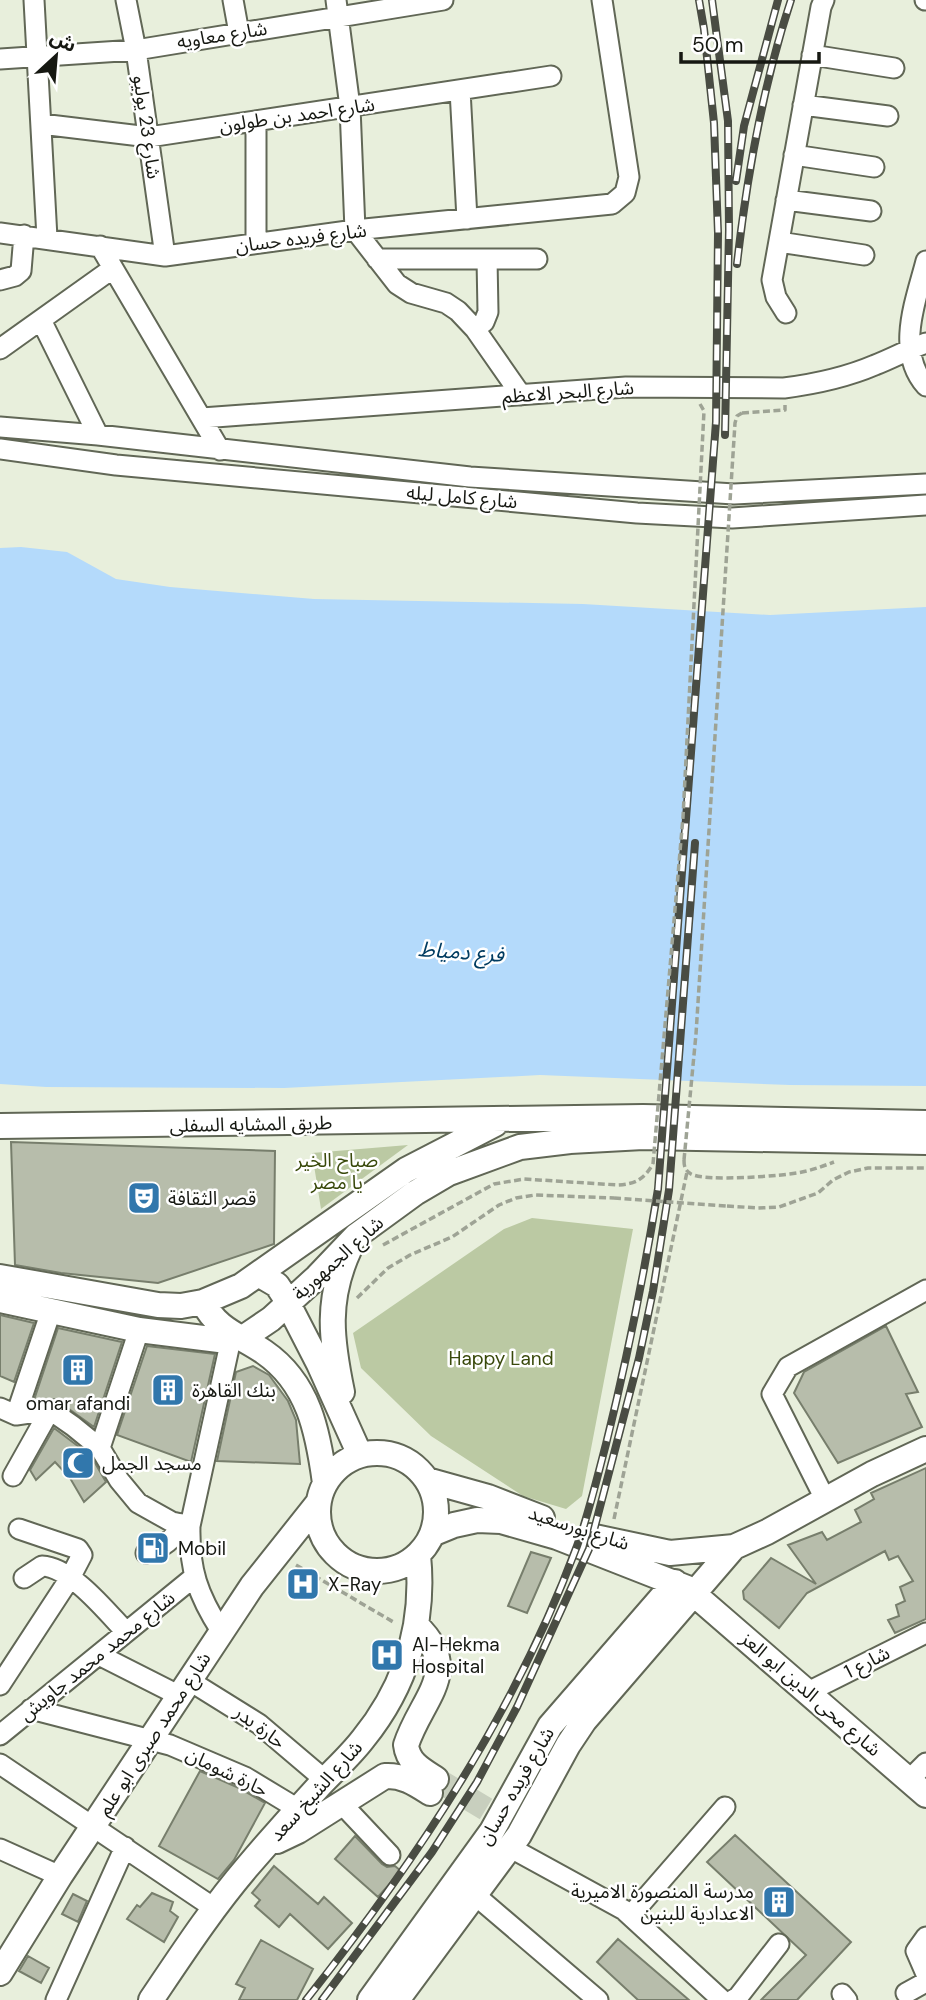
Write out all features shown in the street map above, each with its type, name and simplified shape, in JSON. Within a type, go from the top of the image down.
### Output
[{"type":"main road","name":"شارع الجمهورية","points":[[0,1277],[158,1305],[181,1306],[203,1302],[241,1286],[406,1170],[502,1121],[643,1117],[926,1123]]},
{"type":"main road","name":"طريق المشايه السفلى","points":[[0,1126],[502,1121]]},
{"type":"main road","name":"شارع الجمهورية","points":[[237,1338],[271,1319],[356,1236],[415,1193],[449,1173],[520,1147],[643,1137],[926,1142]]},
{"type":"main road","points":[[349,1430],[334,1348],[331,1311],[338,1279],[356,1236]]},
{"type":"main road","points":[[258,1274],[276,1285],[287,1304],[319,1364],[360,1455]]},
{"type":"main road","points":[[0,1300],[139,1330],[219,1340],[237,1338]]},
{"type":"main road","points":[[203,1302],[209,1315],[219,1325],[266,1353],[286,1370],[302,1391],[317,1436],[322,1493],[319,1521],[324,1539],[335,1554],[350,1564],[367,1570],[386,1570],[403,1565],[418,1555],[432,1534],[436,1516],[435,1497],[427,1480],[414,1466],[398,1456],[379,1453],[360,1455],[340,1466],[322,1493]]},
{"type":"main road","points":[[686,1588],[734,1547],[926,1448]]},
{"type":"main road","name":"شارع بورسعيد","points":[[427,1480],[488,1497],[609,1541],[670,1553],[734,1547]]},
{"type":"main road","name":"شارع محمد صبرى ابو علم","points":[[2,1966],[221,1631],[322,1493]]},
{"type":"main road","name":"شارع بورسعيد","points":[[432,1534],[477,1520],[501,1521],[557,1537],[686,1588]]},
{"type":"main road","name":"شارع الشيخ سعد","points":[[151,2000],[214,1908],[298,1809],[358,1745],[381,1714],[399,1680],[415,1630],[421,1581],[418,1555]]},
{"type":"main road","name":"شارع محى الدين ابو العز","points":[[686,1588],[808,1692],[920,1779]]},
{"type":"main road","name":"شارع فريده حسان","points":[[370,2000],[550,1726],[686,1588]]},
{"type":"main road","name":"شارع فريده حسان","points":[[397,2000],[511,1848],[584,1721],[686,1588]]},
{"type":"main road","points":[[267,1845],[298,1831],[386,1776],[433,1786],[407,1755],[406,1745],[436,1687],[439,1670],[429,1637],[415,1630]]},
{"type":"street","points":[[34,0],[47,238]]},
{"type":"street","name":"شارع 23 يوليو","points":[[126,0],[136,50],[165,256]]},
{"type":"street","points":[[233,0],[239,33]]},
{"type":"street","name":"شارع معاويه","points":[[0,60],[136,50],[239,33],[337,8],[443,0]]},
{"type":"street","name":"شارع فريده حسان","points":[[0,233],[165,256],[355,230],[612,204],[625,193],[629,177],[602,0]]},
{"type":"street","points":[[786,313],[776,298],[772,280],[824,0]]},
{"type":"street","points":[[337,8],[350,107],[355,230],[397,284],[411,293],[446,303],[458,311],[475,329],[521,395]]},
{"type":"street","points":[[812,55],[894,68]]},
{"type":"street","name":"شارع احمد بن طولون","points":[[41,124],[149,137],[551,75]]},
{"type":"street","points":[[460,90],[467,219]]},
{"type":"street","points":[[803,105],[888,116]]},
{"type":"street","points":[[256,121],[256,243]]},
{"type":"street","points":[[794,155],[874,167]]},
{"type":"street","points":[[786,200],[871,211]]},
{"type":"street","points":[[0,280],[15,276],[21,271],[24,235]]},
{"type":"street","points":[[779,242],[864,255]]},
{"type":"street","points":[[100,246],[220,450]]},
{"type":"street","points":[[377,259],[537,259]]},
{"type":"street","points":[[475,329],[484,322],[488,312],[487,259]]},
{"type":"street","points":[[926,261],[911,321],[918,346],[920,380],[926,386]]},
{"type":"street","points":[[0,349],[112,269]]},
{"type":"street","points":[[41,320],[96,435],[90,448],[91,462]]},
{"type":"street","name":"شارع البحر الاعظم","points":[[202,418],[626,387],[784,388],[808,385],[875,366],[918,346]]},
{"type":"street","name":"شارع كامل ليله","points":[[0,427],[96,435],[470,477],[734,494],[926,484]]},
{"type":"street","points":[[116,465],[122,452],[121,439]]},
{"type":"street","name":"شارع كامل ليله","points":[[0,449],[116,465],[650,514],[732,518],[926,505]]},
{"type":"street","points":[[825,1499],[772,1394],[788,1367],[926,1290]]},
{"type":"street","points":[[51,1311],[8,1412],[50,1410],[100,1448],[119,1480],[138,1503],[153,1513],[186,1525]]},
{"type":"street","points":[[100,1448],[139,1330]]},
{"type":"street","points":[[221,1631],[205,1605],[194,1577],[186,1525],[237,1338]]},
{"type":"street","points":[[13,1476],[50,1410]]},
{"type":"street","points":[[146,1553],[161,1548],[186,1525]]},
{"type":"street","points":[[0,1685],[82,1558],[78,1549],[19,1529]]},
{"type":"street","points":[[24,1578],[42,1566],[70,1578],[126,1632]]},
{"type":"street","name":"شارع محمد محمد جاويش","points":[[3,1727],[31,1709],[194,1577]]},
{"type":"street","name":"شارع 1","points":[[808,1692],[926,1633]]},
{"type":"street","name":"حارة بدر","points":[[99,1655],[185,1689],[259,1724],[325,1780]]},
{"type":"street","name":"حارة شومان","points":[[31,1709],[150,1738],[245,1777],[298,1809]]},
{"type":"street","points":[[0,1764],[214,1908]]},
{"type":"street","points":[[341,1803],[390,1855]]},
{"type":"street","points":[[631,1915],[725,1807]]},
{"type":"street","points":[[56,2000],[125,1847]]},
{"type":"street","points":[[511,1848],[609,1900],[631,1915],[722,2000]]},
{"type":"street","points":[[0,1849],[60,1876]]},
{"type":"street","points":[[475,1895],[598,2000]]},
{"type":"street","points":[[922,1941],[916,1955],[926,1974]]},
{"type":"street","points":[[733,2000],[779,1944]]},
{"type":"street","points":[[906,1993],[926,1982]]},
{"type":"path","points":[[380,1246],[494,1184],[523,1179],[633,1184],[645,1177],[653,1164],[683,817],[705,411],[700,404]]},
{"type":"path","points":[[742,413],[734,423],[696,1034],[684,1167],[687,1172],[705,1178],[784,1175],[806,1172],[838,1161]]},
{"type":"path","points":[[331,1311],[346,1306],[358,1297],[388,1268],[410,1255],[452,1237],[499,1205],[516,1198],[535,1195],[779,1207],[818,1193],[833,1180],[849,1172],[868,1168],[926,1168]]},
{"type":"path","points":[[609,1541],[687,1172]]},
{"type":"path","points":[[354,1285],[358,1297]]},
{"type":"path","points":[[276,1554],[415,1630]]},
{"type":"green space","name":"صباح الخير يا مصر","points":[[408,1145],[321,1209],[312,1153]]},
{"type":"green space","name":"Happy Land","points":[[532,1218],[633,1229],[582,1496],[566,1509],[523,1496],[431,1436],[361,1368],[353,1333],[504,1229]]},
{"type":"water","name":"فرع دمياط","points":[[21,547],[67,552],[116,579],[170,587],[314,599],[583,604],[770,615],[926,607],[926,1086],[790,1085],[540,1075],[284,1088],[46,1087],[0,1084],[0,548]]},
{"type":"building","name":"قصر الثقافة","points":[[11,1142],[275,1151],[274,1244],[158,1283],[61,1273],[15,1265]]},
{"type":"building","points":[[0,1315],[34,1323],[14,1382],[0,1376]]},
{"type":"building","points":[[886,1326],[918,1392],[906,1394],[922,1427],[838,1463],[794,1393],[804,1372]]},
{"type":"building","name":"omar afandi","points":[[58,1328],[122,1342],[94,1427],[55,1399],[34,1400]]},
{"type":"building","name":"بنك القاهرة","points":[[147,1346],[215,1354],[191,1462],[117,1435]]},
{"type":"building","points":[[253,1366],[269,1375],[288,1401],[296,1420],[300,1464],[217,1461],[236,1372]]},
{"type":"building","name":"مسجد الجمل","points":[[54,1428],[91,1456],[106,1482],[84,1502],[70,1478],[55,1462],[36,1480],[30,1470]]},
{"type":"building","points":[[926,1468],[926,1619],[895,1633],[888,1620],[899,1616],[896,1605],[905,1601],[900,1587],[913,1581],[898,1556],[889,1560],[885,1551],[807,1593],[779,1628],[744,1599],[743,1591],[771,1558],[816,1584],[788,1545],[822,1532],[827,1540],[861,1522],[855,1510],[874,1499],[871,1493]]},
{"type":"building","points":[[531,1552],[551,1558],[527,1613],[508,1606]]},
{"type":"building","points":[[200,1771],[265,1803],[234,1860],[218,1879],[159,1846]]},
{"type":"building","name":"مدرسة المنصورة الاميرية الاعدادية للبنين","points":[[735,1835],[851,1942],[797,2000],[761,2000],[806,1955],[707,1862]]},
{"type":"building","points":[[355,1836],[382,1864],[387,1867],[395,1866],[401,1871],[378,1897],[335,1859]]},
{"type":"building","points":[[274,1866],[318,1904],[324,1897],[352,1923],[328,1949],[290,1914],[279,1927],[255,1906],[260,1900],[252,1893]]},
{"type":"building","points":[[152,1893],[173,1902],[170,1911],[178,1917],[164,1942],[127,1919],[137,1905],[140,1907]]},
{"type":"building","points":[[73,1894],[87,1901],[78,1922],[62,1914]]},
{"type":"building","name":"مدرسة المنصورة الاميرية الاعدادية للبنين","points":[[618,1939],[689,2000],[638,2000],[597,1962]]},
{"type":"building","points":[[261,1940],[313,1969],[297,2000],[239,2000],[245,1988],[236,1984]]},
{"type":"building","points":[[28,1956],[49,1968],[41,1983],[19,1971]]},
{"type":"tunnel","points":[[436,1779],[486,1809]]},
{"type":"railway","points":[[306,2000],[424,1839],[460,1784],[524,1668],[552,1608],[585,1521],[614,1412],[641,1285],[658,1189],[716,422],[718,233],[714,123],[699,0]]},
{"type":"railway","points":[[712,0],[728,121],[725,435]]},
{"type":"railway","points":[[736,181],[744,126],[778,0]]},
{"type":"railway","points":[[737,264],[757,131],[791,0]]},
{"type":"railway","points":[[322,2000],[432,1852],[477,1782],[517,1707],[589,1549],[639,1358],[669,1190],[695,843]]},
{"type":"place","name":"قصر الثقافة","points":[[144,1198]]},
{"type":"place","name":"omar afandi","points":[[78,1370]]},
{"type":"place","name":"بنك القاهرة","points":[[168,1390]]},
{"type":"place","name":"مسجد الجمل","points":[[78,1463]]},
{"type":"place","name":"Mobil","points":[[153,1548]]},
{"type":"place","name":"X-Ray","points":[[303,1584]]},
{"type":"place","name":"Al-Hekma Hospital","points":[[387,1655]]},
{"type":"place","name":"مدرسة المنصورة الاميرية الاعدادية للبنين","points":[[779,1902]]}]
